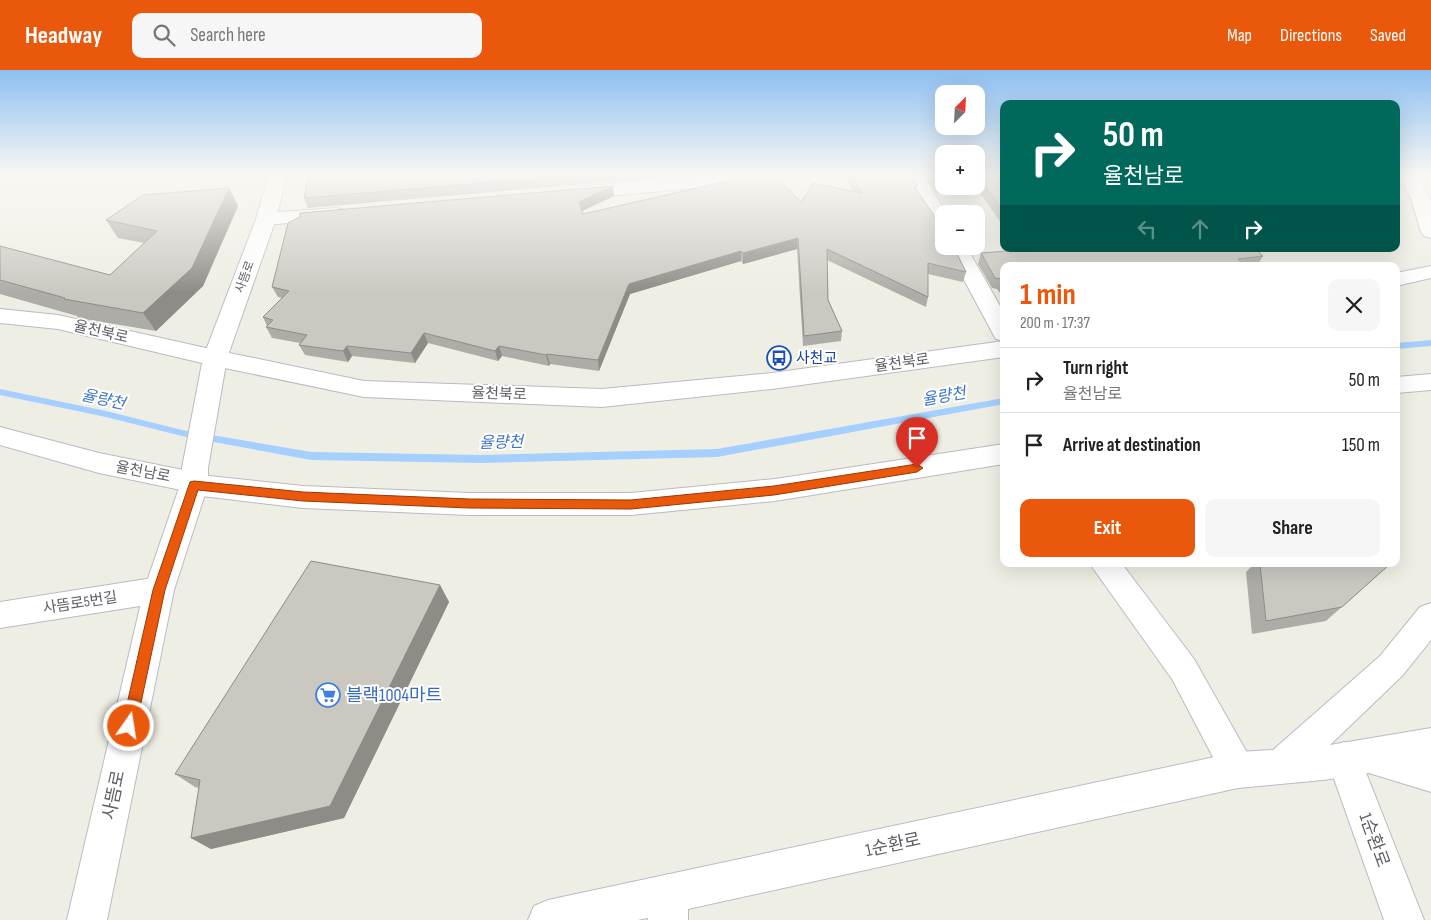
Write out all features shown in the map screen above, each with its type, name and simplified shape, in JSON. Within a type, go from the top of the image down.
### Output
[{"type":"street","name":"사뜸로","points":[[86,920],[159,590],[195,476],[213,369],[267,214]]},
{"type":"street","points":[[266,219],[332,214]]},
{"type":"street","points":[[1425,214],[1431,232]]},
{"type":"street","points":[[961,255],[1000,327]]},
{"type":"street","points":[[1400,279],[1431,272]]},
{"type":"street","name":"율천북로","points":[[0,316],[58,322],[213,369],[364,389],[602,398],[772,381],[1000,350]]},
{"type":"street","points":[[1400,385],[1431,382]]},
{"type":"street","name":"율천남로","points":[[0,436],[99,463],[188,481],[195,476],[303,497],[469,504],[631,504],[774,490],[1000,455]]},
{"type":"street","points":[[1107,567],[1184,669],[1238,770]]},
{"type":"street","name":"사뜸로5번길","points":[[0,615],[159,590]]},
{"type":"street","points":[[1280,767],[1392,666],[1431,617]]},
{"type":"street","name":"1순환로","points":[[548,920],[669,907],[1238,770],[1280,767],[1356,757],[1431,744]]},
{"type":"street","points":[[1356,757],[1431,774]]},
{"type":"street","name":"1순환로","points":[[1356,757],[1404,920]]},
{"type":"building","points":[[115,214],[217,214],[192,268],[143,313],[64,299],[0,280],[0,246],[110,275],[157,231],[106,220]]},
{"type":"building","points":[[300,214],[933,214],[935,217],[935,255],[958,255],[966,272],[928,263],[928,297],[827,249],[828,300],[842,331],[804,336],[798,238],[743,253],[741,251],[629,284],[598,360],[546,355],[499,346],[495,351],[424,333],[411,353],[347,346],[343,351],[299,345],[307,335],[266,327],[273,320],[263,317],[289,291],[272,287],[288,223],[300,217]]},
{"type":"building","points":[[1258,252],[1263,256],[1238,259],[1242,262],[1000,262],[1000,279],[995,278],[982,255],[985,255],[985,253]]},
{"type":"building","name":"블랙1004마트","points":[[311,561],[440,585],[330,806],[191,838],[200,780],[175,774]]},
{"type":"building","points":[[1260,567],[1387,567],[1342,607],[1266,621]]},
{"type":"waterway","name":"율량천","points":[[1400,346],[1431,343]]},
{"type":"waterway","name":"율량천","points":[[0,392],[106,414],[182,433],[311,456],[482,459],[717,453],[1000,402]]},
{"type":"place","name":"사천교","points":[[779,358]]},
{"type":"place","name":"블랙1004마트","points":[[328,695]]},
{"type":"route","points":[[129,726],[159,590],[194,486],[303,497],[469,504],[631,504],[774,490],[917,468]]}]
